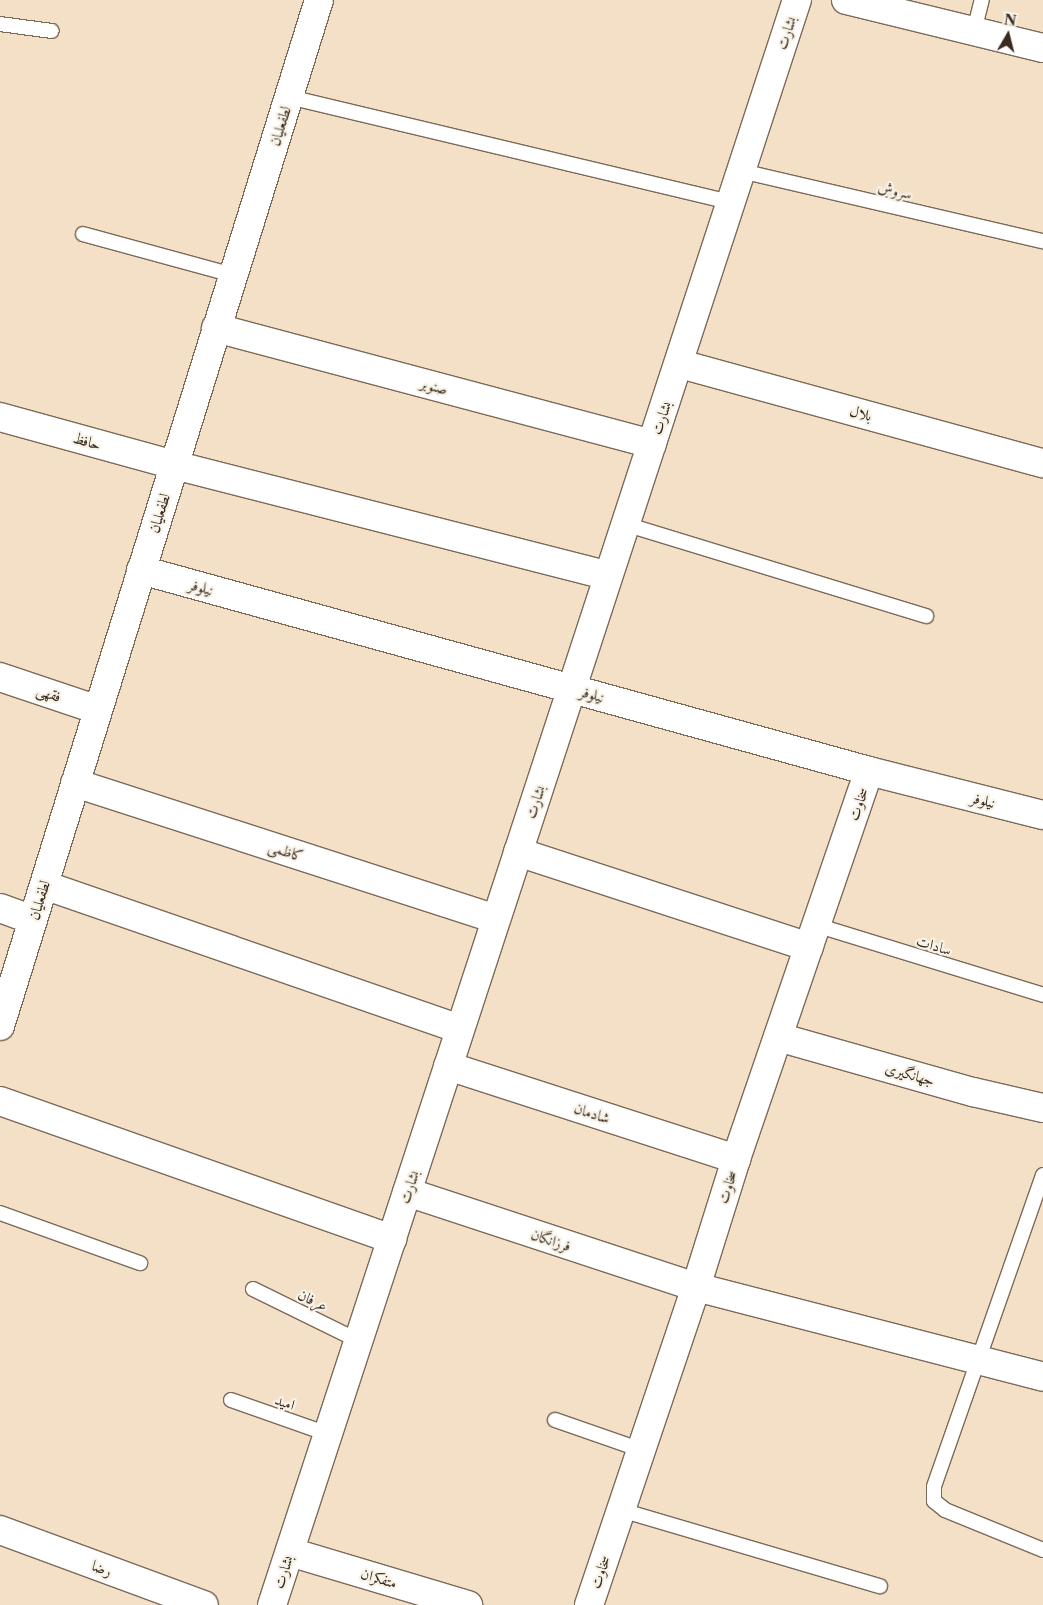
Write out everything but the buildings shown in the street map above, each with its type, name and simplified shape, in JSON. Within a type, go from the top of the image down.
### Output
[{"type":"street","name":"لطفعلیان","points":[[0,1026],[319,0]]},
{"type":"street","name":"بشارت","points":[[272,1605],[625,524],[680,364],[730,202],[797,0]]},
{"type":"street","points":[[846,0],[1043,48]]},
{"type":"street","name":"صنوبر","points":[[216,328],[652,444]]},
{"type":"street","name":"بلال","points":[[680,364],[1043,463]]},
{"type":"street","name":"حافظ","points":[[0,417],[174,466],[608,576]]},
{"type":"street","name":"نیلوفر","points":[[141,570],[869,770],[1043,815]]},
{"type":"street","name":"فقهی","points":[[0,677],[98,710]]},
{"type":"street","name":"سخاوت","points":[[589,1605],[696,1287],[736,1159],[869,770]]},
{"type":"street","name":"کاظمی","points":[[75,783],[496,918]]},
{"type":"street","points":[[518,852],[812,936]]},
{"type":"street","points":[[44,885],[460,1029]]},
{"type":"street","points":[[0,908],[33,920]]},
{"type":"street","name":"جهانگیری","points":[[778,1037],[973,1092],[1043,1108]]},
{"type":"street","name":"شادمان","points":[[448,1066],[736,1159]]},
{"type":"street","points":[[0,1101],[392,1239]]},
{"type":"street","name":"فرزانگان","points":[[407,1192],[696,1287],[1043,1377]]},
{"type":"street","name":"رضا","points":[[0,1530],[204,1605]]},
{"type":"street","name":"متفکران","points":[[290,1552],[468,1605]]},
{"type":"lane","points":[[974,31],[982,0]]},
{"type":"lane","points":[[0,24],[52,31]]},
{"type":"lane","points":[[289,97],[730,202]]},
{"type":"lane","name":"سروش","points":[[740,171],[1043,241]]},
{"type":"lane","points":[[83,234],[233,275]]},
{"type":"lane","points":[[625,524],[926,616]]},
{"type":"lane","name":"سادات","points":[[812,936],[1043,995]]},
{"type":"lane","points":[[1043,1175],[976,1361],[934,1487],[934,1501],[945,1510],[1043,1550]]},
{"type":"lane","points":[[0,1213],[140,1263]]},
{"type":"lane","name":"عرفان","points":[[253,1289],[359,1341]]},
{"type":"lane","name":"امید","points":[[231,1400],[328,1434]]},
{"type":"lane","points":[[554,1420],[641,1450]]},
{"type":"lane","points":[[621,1510],[880,1586]]}]
